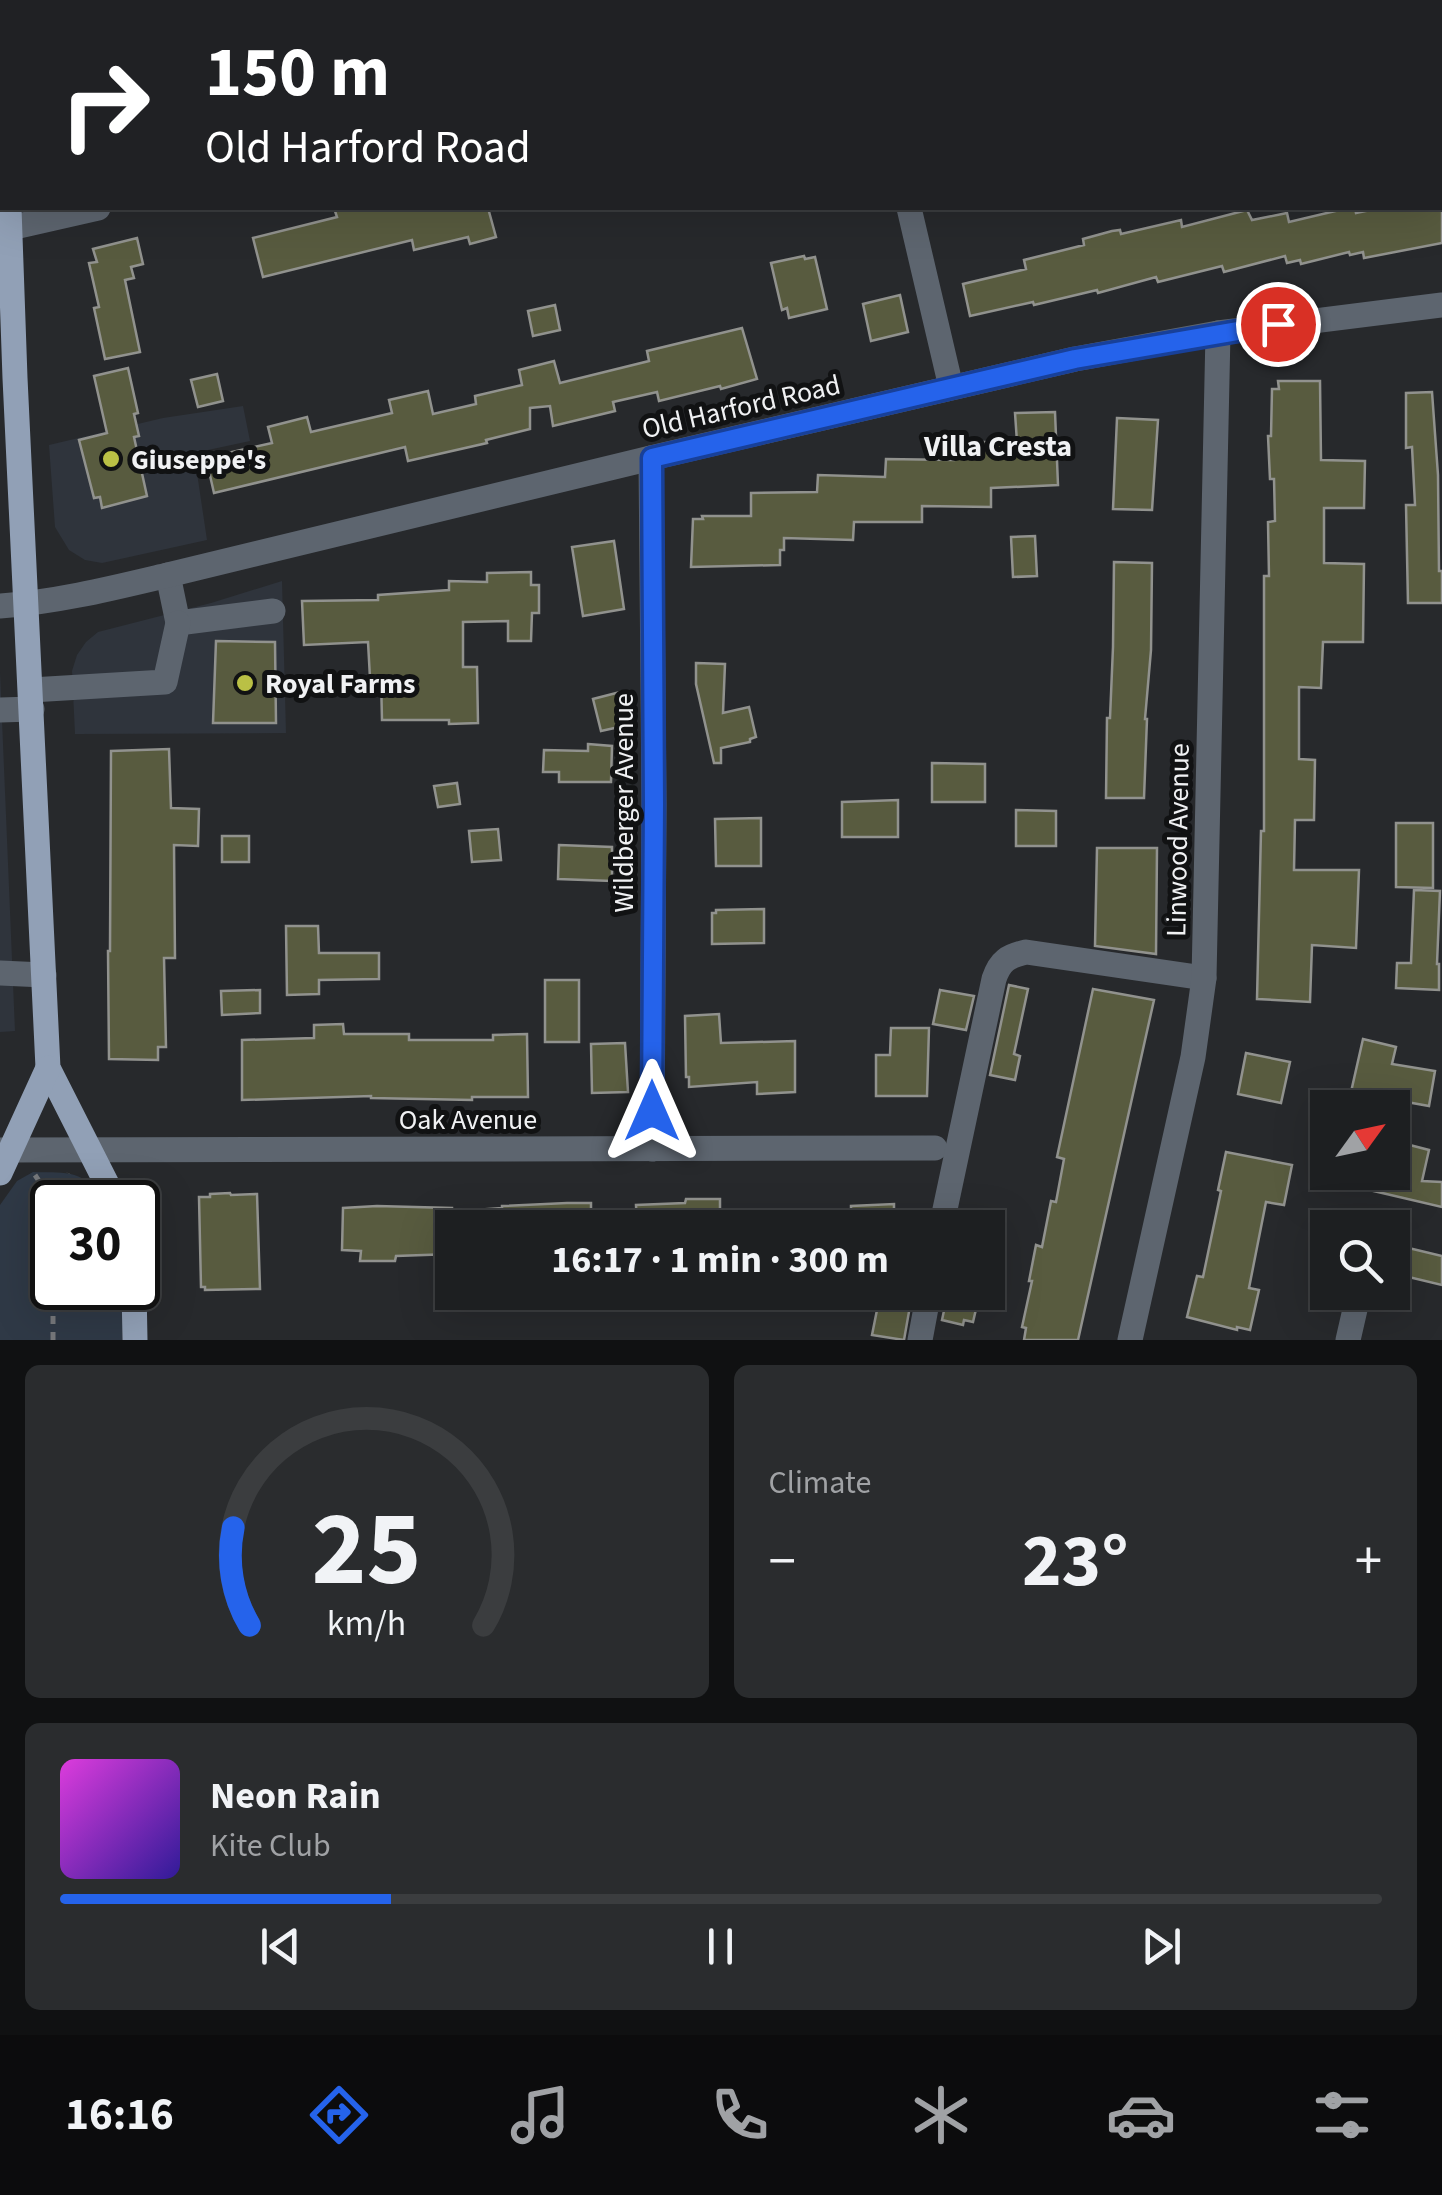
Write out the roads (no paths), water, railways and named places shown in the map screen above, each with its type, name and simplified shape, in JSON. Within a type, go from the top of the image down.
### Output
[{"type":"main road","points":[[10,218],[48,1068],[105,1180]]},
{"type":"main road","points":[[4,1157],[48,1068]]},
{"type":"main road","points":[[134,1310],[134,1340]]},
{"type":"street","points":[[10,218],[80,210]]},
{"type":"street","points":[[909,210],[951,387]]},
{"type":"street","name":"Old Harford Road","points":[[0,606],[168,576],[1075,359],[1218,333],[1442,305]]},
{"type":"street","name":"Linwood Avenue","points":[[1130,1340],[1193,1057],[1204,978],[1218,333]]},
{"type":"street","name":"Wildberger Avenue","points":[[652,458],[652,1149]]},
{"type":"street","points":[[0,710],[31,700],[165,682],[178,624],[168,576]]},
{"type":"street","points":[[178,624],[273,610]]},
{"type":"street","points":[[946,1210],[994,980],[998,966],[1009,956],[1026,952],[1204,978]]},
{"type":"street","points":[[0,973],[44,975]]},
{"type":"street","name":"Oak Avenue","points":[[4,1157],[89,1150],[936,1148]]},
{"type":"street","points":[[920,1340],[926,1310]]},
{"type":"street","points":[[1348,1340],[1355,1310]]},
{"type":"place","name":"Giuseppe's","points":[[111,459]]},
{"type":"place","name":"Royal Farms","points":[[245,683]]},
{"type":"district","name":"Villa Cresta","points":[[998,446]]}]
